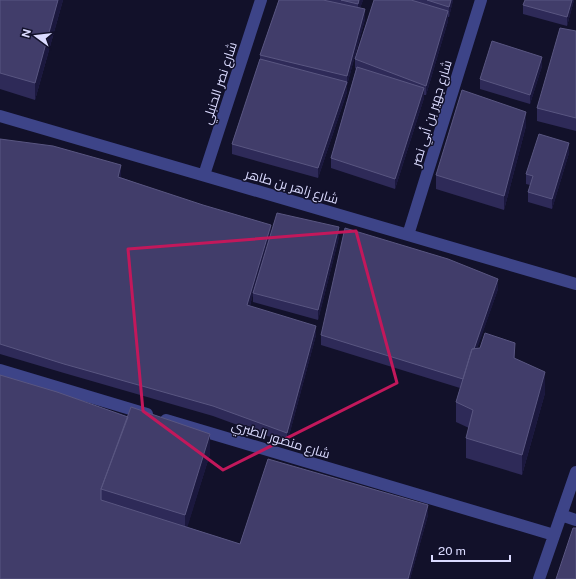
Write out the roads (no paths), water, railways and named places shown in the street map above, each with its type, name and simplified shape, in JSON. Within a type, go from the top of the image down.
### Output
[{"type":"street","name":"شارع نصر الحنبلي","points":[[204,175],[261,0]]},
{"type":"street","name":"شارع جهير بن أبي نصر","points":[[408,235],[481,0]]},
{"type":"street","name":"شارع زاهر بن طاهر","points":[[0,116],[576,284]]},
{"type":"street","name":"شارع منصور الطبري","points":[[0,370],[554,535]]},
{"type":"street","points":[[539,579],[576,472]]},
{"type":"street","points":[[561,515],[576,520]]}]
